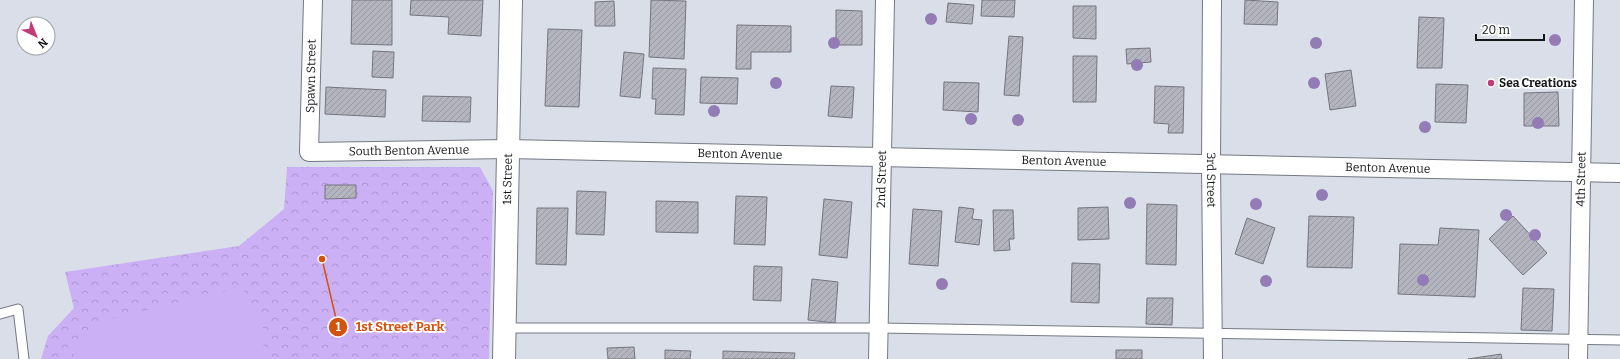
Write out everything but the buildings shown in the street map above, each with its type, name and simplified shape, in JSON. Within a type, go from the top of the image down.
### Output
[{"type":"street","name":"Spawn Street","points":[[309,152],[313,0]]},
{"type":"street","name":"1st Street","points":[[504,359],[510,0]]},
{"type":"street","name":"2nd Street","points":[[878,359],[885,0]]},
{"type":"street","name":"3rd Street","points":[[1212,0],[1211,164],[1214,334],[1213,359]]},
{"type":"street","name":"4th Street","points":[[1578,359],[1584,0]]},
{"type":"street","name":"South Benton Avenue","points":[[309,152],[508,149]]},
{"type":"street","name":"Benton Avenue","points":[[508,149],[1620,173]]},
{"type":"lane","points":[[0,314],[18,309],[24,359]]},
{"type":"lane","points":[[505,328],[879,328],[1620,340]]},
{"type":"green space","points":[[287,167],[480,167],[493,191],[489,359],[41,359],[48,336],[74,308],[65,272],[239,246],[284,209]]},
{"type":"green space","points":[[242,287],[264,330],[263,359],[74,359],[73,349],[94,323]]},
{"type":"place","name":"Sea Creations","points":[[1491,83]]},
{"type":"place","name":"1st Street Park","points":[[322,259]]}]
